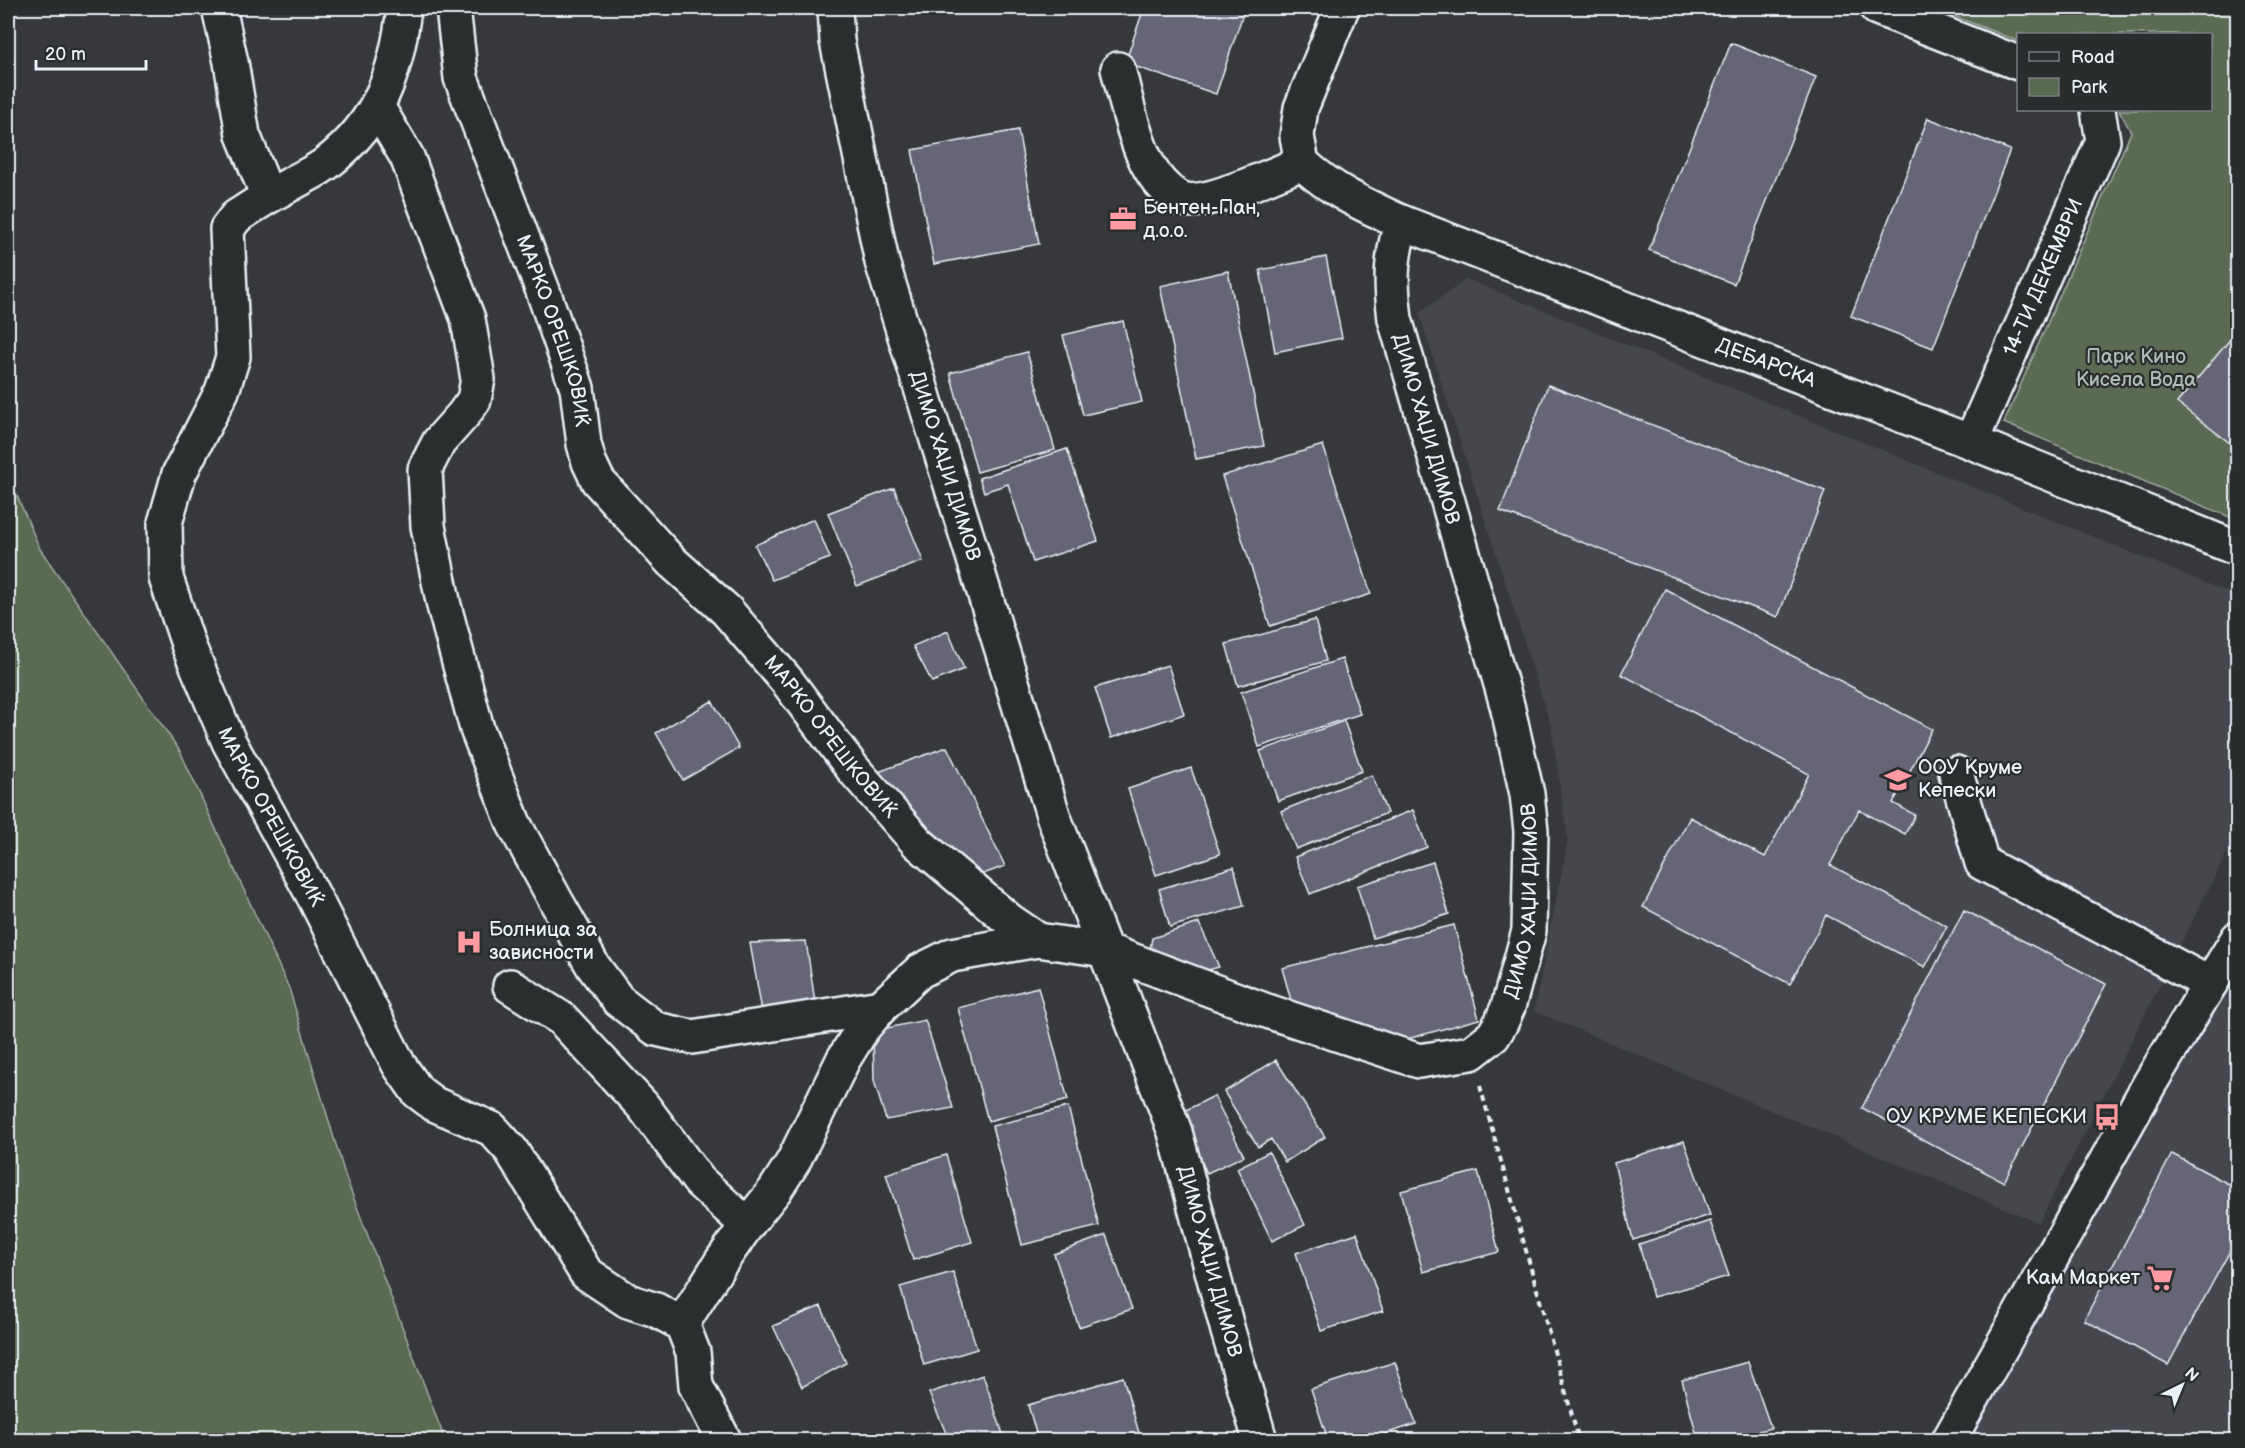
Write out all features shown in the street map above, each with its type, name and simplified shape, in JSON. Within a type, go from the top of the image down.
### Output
[{"type":"street","points":[[219,8],[243,135],[268,196]]},
{"type":"street","name":"МАРКО ОРЕШКОВИЌ","points":[[404,8],[401,36],[393,69],[378,108],[356,135],[327,163],[236,217],[227,229],[233,357],[222,391],[179,474],[165,523],[166,578],[189,647],[230,742],[313,896],[399,1065],[418,1092],[434,1104],[492,1130],[511,1150],[586,1273],[628,1301],[656,1310],[682,1324]]},
{"type":"street","name":"МАРКО ОРЕШКОВИЌ","points":[[453,8],[461,78],[543,291],[577,388],[584,444],[598,481],[671,561],[726,610],[788,681],[853,769],[918,843],[1003,915],[1038,940]]},
{"type":"street","name":"ДИМО ХАЏИ ДИМОВ","points":[[835,8],[837,41],[882,262],[1054,818],[1175,1132],[1228,1331],[1260,1440]]},
{"type":"street","points":[[1118,69],[1140,148],[1155,179],[1181,199],[1203,199],[1231,192],[1302,163],[1297,136],[1301,108],[1342,8]]},
{"type":"street","points":[[1877,8],[2017,62]]},
{"type":"street","points":[[378,108],[407,157],[453,278],[468,319],[478,379],[474,400],[439,442],[425,469],[428,526],[444,606],[477,729],[514,824],[556,901],[593,966],[618,999],[656,1029],[692,1037],[881,1007]]},
{"type":"street","name":"14-ТИ ДЕКЕМВРИ","points":[[1971,441],[2103,141],[2098,111]]},
{"type":"street","name":"ДЕБАРСКА","points":[[1302,163],[1322,182],[1345,196],[1401,222],[1971,441],[2238,549]]},
{"type":"street","name":"ДИМО ХАЏИ ДИМОВ","points":[[1401,222],[1392,256],[1390,283],[1395,319],[1507,705],[1527,794],[1531,831],[1529,931],[1516,983],[1508,1007],[1492,1036],[1471,1053]]},
{"type":"street","points":[[1956,773],[1982,863],[2210,984]]},
{"type":"street","points":[[1949,1440],[2150,1083],[2238,938]]},
{"type":"street","points":[[724,1440],[696,1386],[693,1352],[682,1324],[747,1225],[775,1191],[793,1162],[843,1060],[863,1028],[881,1007],[920,971],[952,955],[1038,940],[1105,950],[1264,1010],[1419,1061],[1471,1053]]},
{"type":"street","points":[[510,986],[562,1018],[643,1106],[699,1181],[747,1225]]},
{"type":"path","points":[[1471,1053],[1579,1440]]},
{"type":"shaded area","name":"ООУ Круме Кепески","points":[[1467,279],[2237,596],[2237,833],[2039,1223],[1534,1011],[1568,840],[1551,726],[1419,313]]},
{"type":"shaded area","points":[[2237,938],[2237,1440],[1949,1440]]},
{"type":"green space","name":"Парк Кино Кисела Вода","points":[[1933,8],[2237,8],[2237,520],[2004,423],[2131,132],[2120,111],[2212,111],[2212,33],[2017,33],[2017,41]]},
{"type":"green space","points":[[8,475],[40,549],[180,751],[289,988],[346,1178],[445,1440],[8,1440]]},
{"type":"building","points":[[1144,8],[1245,8],[1216,94],[1125,63]]},
{"type":"building","points":[[1731,43],[1816,77],[1734,284],[1649,250]]},
{"type":"building","points":[[1928,118],[2010,150],[1933,348],[1851,316]]},
{"type":"building","points":[[1018,130],[1039,244],[934,264],[912,150]]},
{"type":"building","points":[[1326,257],[1342,338],[1275,352],[1260,270]]},
{"type":"building","points":[[1228,271],[1264,446],[1196,459],[1160,286]]},
{"type":"building","points":[[1123,321],[1142,402],[1083,415],[1063,335]]},
{"type":"building","points":[[2238,330],[2238,449],[2177,403]]},
{"type":"building","points":[[1027,352],[1055,450],[977,472],[950,373]]},
{"type":"building","points":[[1548,385],[1825,491],[1778,617],[1500,511]]},
{"type":"building","points":[[1323,445],[1371,594],[1270,626],[1222,476]]},
{"type":"building","points":[[1067,449],[1098,541],[1033,562],[1008,484],[984,492],[979,478]]},
{"type":"building","points":[[894,488],[923,561],[857,586],[828,513]]},
{"type":"building","points":[[814,519],[830,558],[772,580],[755,545]]},
{"type":"building","points":[[1665,589],[1932,729],[1893,803],[1915,815],[1905,834],[1859,810],[1830,865],[1947,926],[1925,967],[1826,915],[1790,984],[1643,907],[1690,817],[1765,857],[1809,774],[1621,674]]},
{"type":"building","points":[[1315,620],[1326,661],[1238,686],[1226,644]]},
{"type":"building","points":[[948,631],[964,669],[932,682],[913,646]]},
{"type":"building","points":[[1342,659],[1360,714],[1259,747],[1241,692]]},
{"type":"building","points":[[1168,665],[1184,714],[1111,738],[1095,688]]},
{"type":"building","points":[[712,701],[739,748],[683,780],[656,733]]},
{"type":"building","points":[[1344,721],[1362,771],[1278,801],[1260,751]]},
{"type":"building","points":[[947,747],[1005,866],[970,879],[867,776]]},
{"type":"building","points":[[1191,768],[1220,854],[1156,875],[1128,789]]},
{"type":"building","points":[[1372,775],[1387,813],[1296,849],[1281,811]]},
{"type":"building","points":[[1413,810],[1427,847],[1310,894],[1295,857]]},
{"type":"building","points":[[1433,862],[1449,914],[1373,938],[1357,886]]},
{"type":"building","points":[[1234,867],[1244,906],[1170,927],[1159,889]]},
{"type":"building","points":[[1964,910],[2106,984],[2004,1182],[1862,1108]]},
{"type":"building","points":[[1199,923],[1219,967],[1196,973],[1149,955],[1152,938]]},
{"type":"building","points":[[1454,925],[1479,1019],[1400,1041],[1294,1011],[1282,968]]},
{"type":"building","points":[[806,941],[816,1009],[763,1017],[750,943]]},
{"type":"building","points":[[1038,987],[1068,1100],[988,1121],[958,1008]]},
{"type":"building","points":[[925,1020],[953,1108],[886,1120],[874,1081],[873,1031]]},
{"type":"building","points":[[1276,1060],[1325,1137],[1285,1162],[1271,1139],[1258,1147],[1224,1092]]},
{"type":"building","points":[[1214,1096],[1244,1156],[1207,1173],[1178,1114]]},
{"type":"building","points":[[1068,1107],[1099,1226],[1022,1245],[992,1126]]},
{"type":"building","points":[[1684,1141],[1710,1215],[1633,1240],[1614,1163]]},
{"type":"building","points":[[1269,1152],[1305,1225],[1272,1241],[1237,1168]]},
{"type":"building","name":"Кам Маркет","points":[[2172,1154],[2238,1189],[2238,1236],[2168,1365],[2084,1320]]},
{"type":"building","points":[[946,1155],[972,1242],[913,1260],[886,1174]]},
{"type":"building","points":[[1478,1171],[1499,1252],[1423,1272],[1401,1191]]},
{"type":"building","points":[[1710,1221],[1729,1276],[1653,1297],[1639,1244]]},
{"type":"building","points":[[1357,1233],[1383,1311],[1321,1331],[1296,1253]]},
{"type":"building","points":[[1106,1235],[1132,1309],[1079,1327],[1054,1254]]},
{"type":"building","points":[[953,1272],[977,1349],[924,1365],[900,1287]]},
{"type":"building","points":[[821,1306],[846,1363],[802,1387],[773,1326]]},
{"type":"building","points":[[1395,1362],[1416,1424],[1366,1440],[1328,1440],[1311,1389]]},
{"type":"building","points":[[1748,1362],[1771,1428],[1722,1440],[1698,1440],[1682,1380]]},
{"type":"building","points":[[983,1375],[1005,1440],[949,1440],[929,1393]]},
{"type":"building","points":[[1123,1377],[1141,1440],[1038,1440],[1028,1405]]},
{"type":"place","name":"Бентен-Пан, д.о.о.","points":[[1123,219]]},
{"type":"place","name":"ООУ Круме Кепески","points":[[1898,780]]},
{"type":"place","name":"Болница за зависности","points":[[469,942]]},
{"type":"place","name":"ОУ КРУМЕ КЕПЕСКИ","points":[[2107,1117]]},
{"type":"place","name":"Кам Маркет","points":[[2160,1278]]}]
